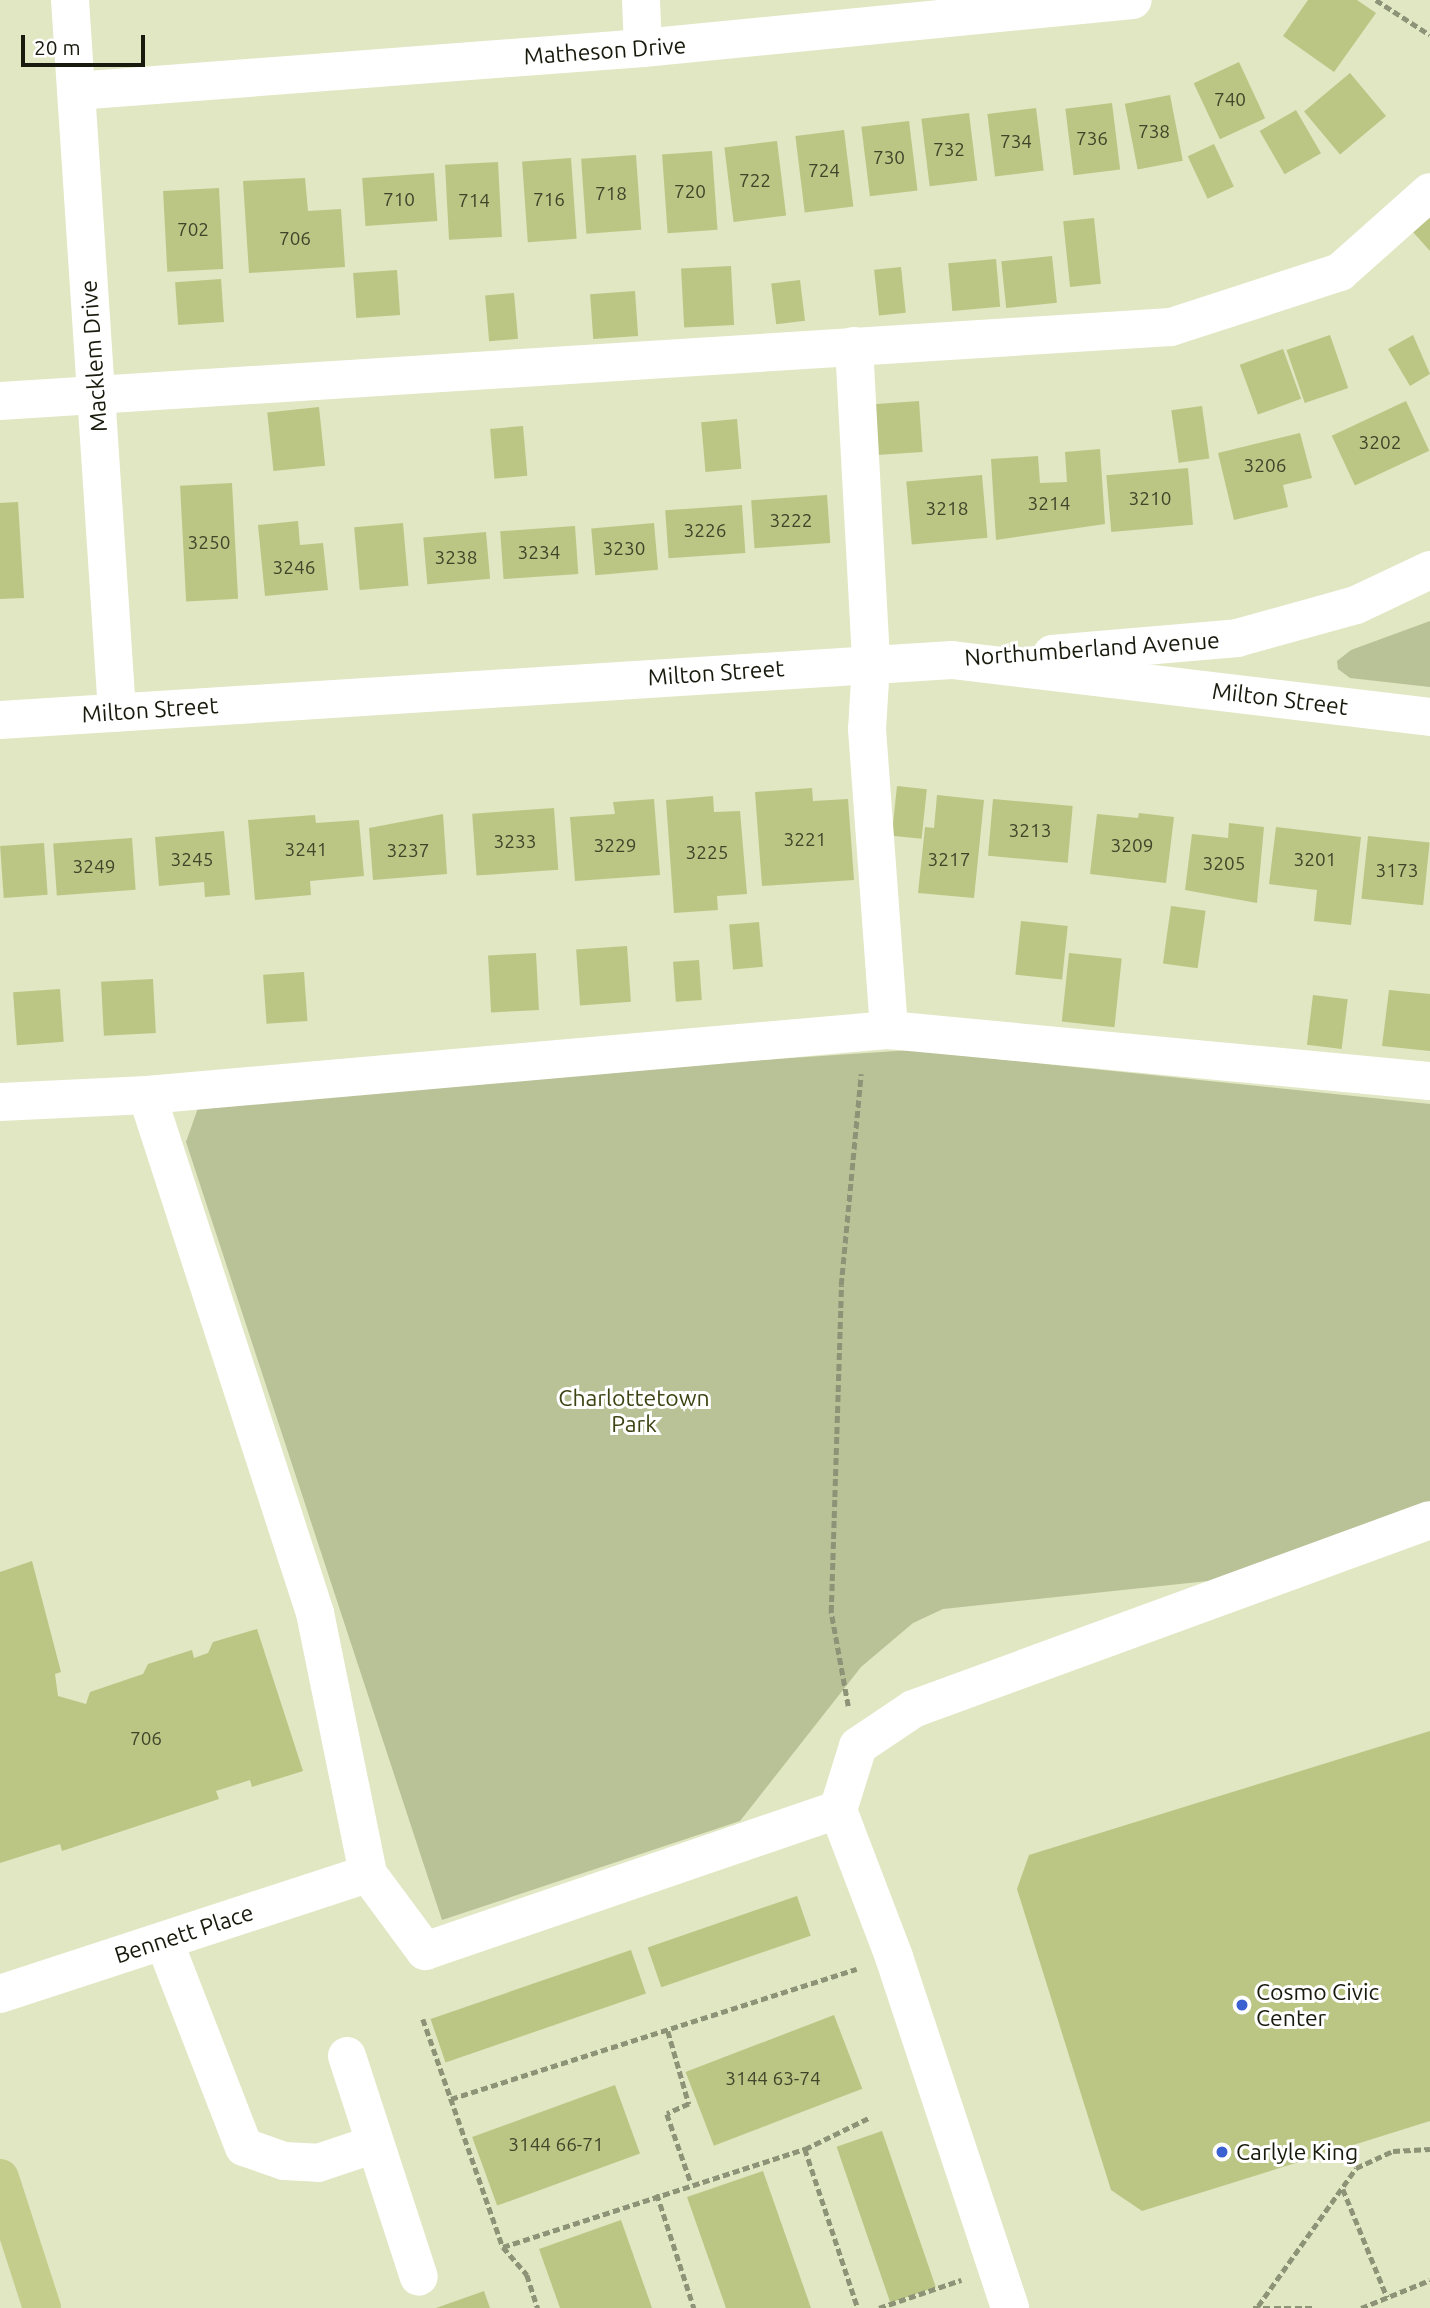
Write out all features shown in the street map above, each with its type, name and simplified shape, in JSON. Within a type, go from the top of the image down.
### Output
[{"type":"main road","points":[[0,2178],[42,2308]]},
{"type":"street","name":"Macklem Drive","points":[[70,0],[117,712]]},
{"type":"street","points":[[640,0],[643,48]]},
{"type":"street","name":"Matheson Drive","points":[[76,91],[643,48],[1133,0]]},
{"type":"street","points":[[0,401],[1171,327],[1340,272],[1430,192]]},
{"type":"street","points":[[854,346],[871,664],[867,729],[878,1031]]},
{"type":"street","name":"Northumberland Avenue","points":[[952,660],[1237,638],[1356,605],[1430,570]]},
{"type":"street","name":"Milton Street","points":[[0,720],[952,660],[1430,717]]},
{"type":"street","points":[[0,1102],[147,1095],[878,1031],[1430,1081]]},
{"type":"street","points":[[147,1095],[315,1612],[368,1874],[425,1951],[838,1810]]},
{"type":"street","points":[[1010,2308],[894,1957],[838,1810],[858,1746],[914,1709],[1430,1520]]},
{"type":"street","name":"Bennett Place","points":[[0,1994],[368,1874]]},
{"type":"street","points":[[164,1941],[244,2147],[284,2161],[318,2163],[375,2144]]},
{"type":"street","points":[[346,2056],[419,2277]]},
{"type":"path","points":[[1376,0],[1430,35]]},
{"type":"path","points":[[858,1746],[831,1612],[848,1172],[878,1031]]},
{"type":"path","points":[[451,2099],[894,1957]]},
{"type":"path","points":[[423,2019],[503,2247],[527,2275],[538,2308]]},
{"type":"path","points":[[668,2031],[689,2104],[667,2114],[691,2183]]},
{"type":"path","points":[[503,2247],[657,2194],[805,2149],[871,2117]]},
{"type":"path","points":[[805,2149],[858,2308]]},
{"type":"path","points":[[1255,2307],[1356,2168],[1393,2151],[1430,2149]]},
{"type":"path","points":[[1343,2189],[1387,2297]]},
{"type":"path","points":[[657,2194],[694,2308]]},
{"type":"path","points":[[879,2308],[961,2280]]},
{"type":"path","points":[[1361,2308],[1430,2280]]},
{"type":"path","points":[[1255,2307],[1316,2308]]},
{"type":"green space","points":[[1430,621],[1430,687],[1350,678],[1338,669],[1337,661],[1351,650]]},
{"type":"green space","name":"Charlottetown Park","points":[[911,1050],[1430,1104],[1430,1517],[1274,1574],[943,1609],[913,1623],[861,1667],[740,1821],[442,1920],[186,1142],[198,1108],[226,1096]]},
{"type":"building","points":[[1308,0],[1357,0],[1376,13],[1334,72],[1283,36]]},
{"type":"building","points":[[1239,62],[1265,118],[1220,139],[1194,83]]},
{"type":"building","points":[[1350,73],[1386,116],[1340,154],[1304,112]]},
{"type":"building","points":[[1170,95],[1183,161],[1138,170],[1125,104]]},
{"type":"building","points":[[1112,103],[1120,170],[1074,175],[1065,109]]},
{"type":"building","points":[[1036,108],[1044,171],[995,177],[987,114]]},
{"type":"building","points":[[1296,110],[1321,153],[1285,174],[1260,131]]},
{"type":"building","points":[[969,113],[977,180],[930,186],[921,119]]},
{"type":"building","points":[[909,121],[918,190],[870,196],[861,127]]},
{"type":"building","points":[[844,130],[853,206],[805,212],[795,136]]},
{"type":"building","points":[[777,141],[786,215],[734,222],[724,147]]},
{"type":"building","points":[[1214,144],[1234,187],[1208,199],[1188,156]]},
{"type":"building","points":[[712,151],[718,230],[668,233],[662,154]]},
{"type":"building","points":[[636,155],[641,230],[586,234],[581,159]]},
{"type":"building","points":[[571,158],[577,239],[528,242],[522,161]]},
{"type":"building","points":[[498,162],[502,237],[449,240],[445,165]]},
{"type":"building","points":[[434,173],[437,221],[366,226],[362,178]]},
{"type":"building","points":[[305,178],[308,211],[341,209],[345,267],[249,273],[243,181]]},
{"type":"building","points":[[219,188],[223,269],[167,272],[163,191]]},
{"type":"building","points":[[1430,217],[1430,251],[1413,232]]},
{"type":"building","points":[[1094,218],[1101,284],[1070,287],[1063,221]]},
{"type":"building","points":[[1052,256],[1057,303],[1006,308],[1001,261]]},
{"type":"building","points":[[996,259],[1000,307],[952,311],[948,263]]},
{"type":"building","points":[[731,266],[734,325],[684,328],[681,269]]},
{"type":"building","points":[[901,267],[906,313],[879,316],[874,270]]},
{"type":"building","points":[[397,270],[400,315],[356,318],[353,273]]},
{"type":"building","points":[[221,279],[224,322],[178,325],[175,282]]},
{"type":"building","points":[[800,280],[805,321],[776,324],[771,284]]},
{"type":"building","points":[[635,291],[638,336],[593,339],[590,294]]},
{"type":"building","points":[[514,293],[518,339],[489,341],[485,296]]},
{"type":"building","points":[[1330,335],[1348,388],[1305,403],[1287,350]]},
{"type":"building","points":[[1413,335],[1430,374],[1410,386],[1388,349]]},
{"type":"building","points":[[1283,349],[1301,399],[1258,415],[1240,365]]},
{"type":"building","points":[[919,401],[923,452],[877,455],[873,404]]},
{"type":"building","points":[[1406,401],[1429,451],[1355,486],[1332,436]]},
{"type":"building","points":[[1202,406],[1209,458],[1179,463],[1171,410]]},
{"type":"building","points":[[319,407],[325,466],[273,471],[267,412]]},
{"type":"building","points":[[737,419],[741,469],[705,472],[701,422]]},
{"type":"building","points":[[523,426],[527,476],[494,479],[490,429]]},
{"type":"building","points":[[1300,433],[1312,478],[1283,485],[1288,507],[1234,520],[1218,453]]},
{"type":"building","points":[[1100,449],[1105,524],[996,540],[991,459],[1038,456],[1040,483],[1067,482],[1065,452]]},
{"type":"building","points":[[1188,468],[1193,525],[1111,532],[1106,475]]},
{"type":"building","points":[[982,475],[987,538],[912,544],[906,482]]},
{"type":"building","points":[[232,483],[238,599],[186,602],[180,486]]},
{"type":"building","points":[[827,495],[830,543],[755,548],[751,500]]},
{"type":"building","points":[[18,502],[24,598],[0,599],[0,503]]},
{"type":"building","points":[[742,505],[745,553],[669,558],[665,510]]},
{"type":"building","points":[[298,521],[300,545],[323,543],[328,590],[265,596],[258,525]]},
{"type":"building","points":[[403,523],[408,586],[360,590],[354,527]]},
{"type":"building","points":[[654,523],[658,570],[595,575],[591,528]]},
{"type":"building","points":[[575,526],[578,574],[504,579],[500,531]]},
{"type":"building","points":[[486,532],[490,579],[427,584],[423,537]]},
{"type":"building","points":[[897,786],[927,789],[922,839],[892,836]]},
{"type":"building","points":[[812,788],[813,801],[848,799],[854,880],[762,886],[755,792]]},
{"type":"building","points":[[937,795],[984,800],[974,898],[918,893],[925,827],[934,828]]},
{"type":"building","points":[[713,796],[714,812],[740,811],[747,894],[717,896],[718,910],[674,913],[666,800]]},
{"type":"building","points":[[654,799],[660,875],[575,881],[570,817],[615,814],[613,802]]},
{"type":"building","points":[[993,799],[1073,806],[1068,863],[988,856]]},
{"type":"building","points":[[554,808],[558,870],[477,876],[472,814]]},
{"type":"building","points":[[1139,813],[1174,817],[1166,883],[1090,874],[1097,814],[1138,818]]},
{"type":"building","points":[[443,814],[447,874],[373,880],[369,828]]},
{"type":"building","points":[[315,815],[316,823],[359,820],[364,876],[310,881],[311,895],[255,900],[248,820]]},
{"type":"building","points":[[1229,823],[1264,827],[1257,903],[1185,890],[1192,834],[1228,838]]},
{"type":"building","points":[[1276,827],[1361,837],[1351,925],[1314,921],[1317,890],[1269,884]]},
{"type":"building","points":[[224,831],[230,895],[205,897],[204,882],[159,886],[155,837]]},
{"type":"building","points":[[1368,836],[1430,842],[1423,905],[1361,899]]},
{"type":"building","points":[[132,838],[136,890],[57,895],[53,844]]},
{"type":"building","points":[[44,843],[48,895],[4,898],[0,846]]},
{"type":"building","points":[[1171,906],[1206,911],[1198,968],[1163,963]]},
{"type":"building","points":[[1021,921],[1068,926],[1062,980],[1015,975]]},
{"type":"building","points":[[759,922],[763,967],[733,969],[729,925]]},
{"type":"building","points":[[627,946],[631,1002],[580,1005],[576,950]]},
{"type":"building","points":[[536,953],[539,1010],[491,1012],[488,956]]},
{"type":"building","points":[[1069,953],[1122,959],[1114,1027],[1062,1022]]},
{"type":"building","points":[[699,960],[702,1000],[676,1002],[673,962]]},
{"type":"building","points":[[304,972],[307,1021],[267,1024],[263,975]]},
{"type":"building","points":[[153,979],[156,1033],[104,1036],[101,982]]},
{"type":"building","points":[[60,989],[64,1042],[17,1045],[13,992]]},
{"type":"building","points":[[1389,990],[1430,994],[1430,1051],[1382,1046]]},
{"type":"building","points":[[1313,995],[1348,999],[1342,1049],[1307,1045]]},
{"type":"building","points":[[32,1561],[61,1672],[55,1674],[58,1696],[86,1704],[90,1692],[143,1674],[148,1664],[192,1650],[194,1658],[208,1653],[213,1642],[257,1629],[303,1771],[252,1787],[250,1780],[216,1791],[219,1799],[62,1851],[60,1844],[0,1863],[0,1572]]},
{"type":"building","name":"Cosmo Civic Center","points":[[1430,1731],[1430,2121],[1142,2211],[1111,2190],[1017,1889],[1029,1855]]},
{"type":"building","points":[[797,1896],[811,1936],[661,1987],[648,1947]]},
{"type":"building","points":[[631,1950],[646,1993],[446,2063],[431,2019]]},
{"type":"building","points":[[834,2015],[862,2089],[714,2146],[686,2072]]},
{"type":"building","points":[[615,2085],[640,2154],[497,2206],[472,2137]]},
{"type":"building","points":[[882,2131],[936,2287],[890,2303],[837,2147]]},
{"type":"building","points":[[763,2171],[811,2308],[726,2308],[687,2197]]},
{"type":"building","points":[[621,2220],[652,2308],[560,2308],[539,2249]]},
{"type":"building","points":[[484,2291],[490,2308],[436,2308]]},
{"type":"place","name":"Cosmo Civic Center","points":[[1242,2005]]},
{"type":"place","name":"Carlyle King","points":[[1222,2152]]}]
